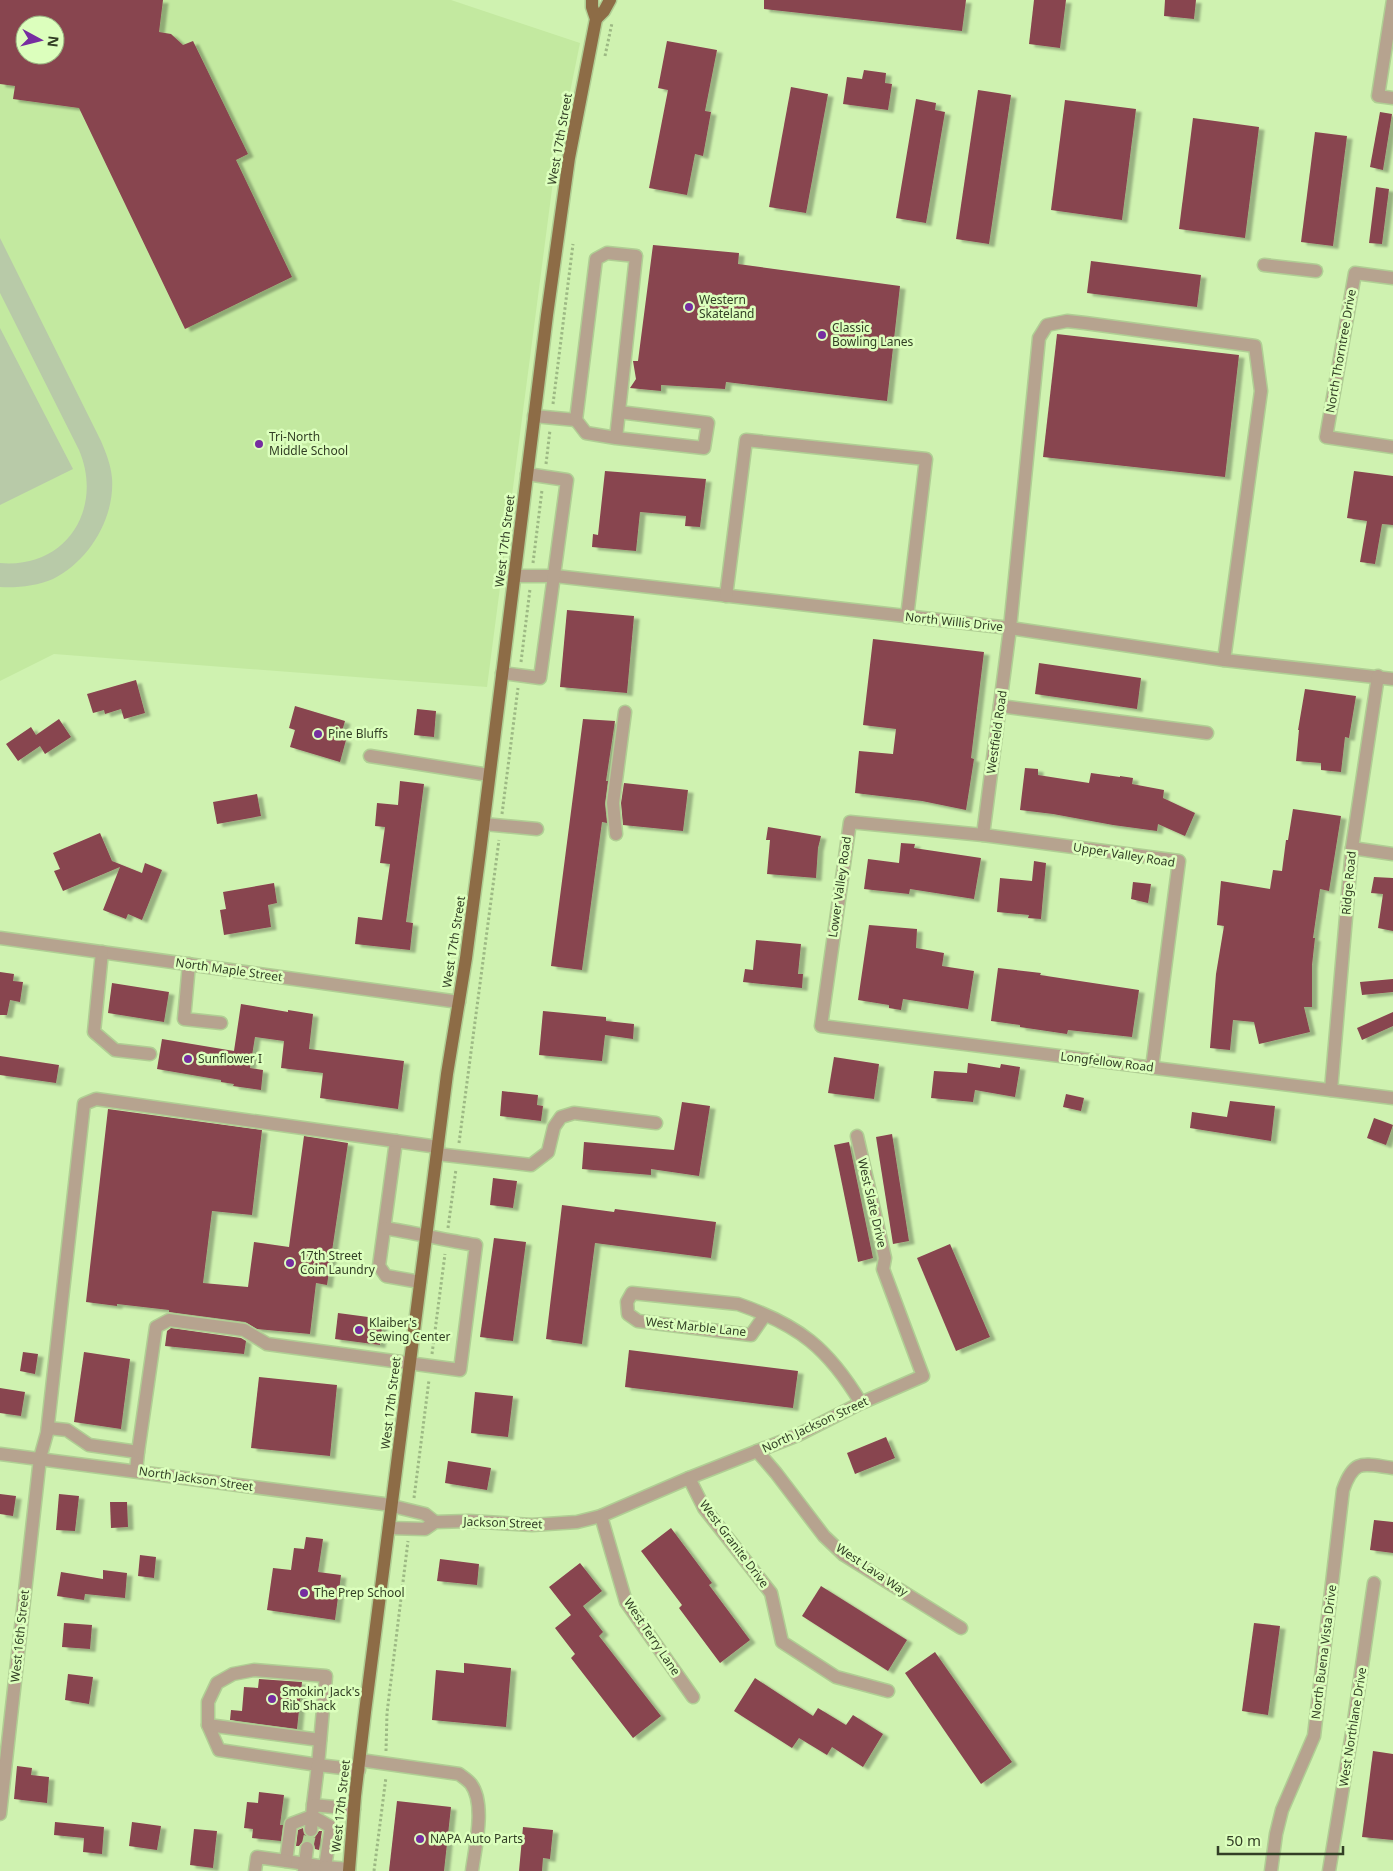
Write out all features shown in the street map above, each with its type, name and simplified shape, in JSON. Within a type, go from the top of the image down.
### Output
[{"type":"main road","name":"West 17th Street","points":[[349,1870],[359,1765],[420,1282],[484,824],[534,416],[569,158],[596,19],[592,0]]},
{"type":"main road","name":"West 17th Street","points":[[596,19],[604,12],[610,0]]},
{"type":"street","points":[[1393,0],[1378,96],[1393,98]]},
{"type":"street","points":[[616,438],[636,256],[607,253],[596,259],[576,420],[586,433],[616,438],[704,448],[708,423],[619,412]]},
{"type":"street","points":[[1264,265],[1316,271]]},
{"type":"street","name":"North Thorntree Drive","points":[[1393,278],[1355,273],[1326,437],[1393,447]]},
{"type":"street","name":"Westfield Road","points":[[983,836],[1010,628],[1039,338],[1047,324],[1067,321],[1255,346],[1261,391],[1224,660]]},
{"type":"street","points":[[534,416],[576,420]]},
{"type":"street","points":[[726,596],[746,440],[926,458],[907,616]]},
{"type":"street","points":[[502,673],[540,678],[568,480],[527,474]]},
{"type":"street","name":"North Willis Drive","points":[[514,576],[555,576],[1010,628],[1224,660],[1393,679]]},
{"type":"street","name":"Ridge Road","points":[[1331,1090],[1352,848],[1378,676]]},
{"type":"street","points":[[1000,706],[1206,733]]},
{"type":"street","points":[[616,834],[614,803],[625,712]]},
{"type":"street","points":[[370,756],[489,775]]},
{"type":"street","name":"Lower Valley Road","points":[[821,1026],[850,822],[983,836]]},
{"type":"street","points":[[484,824],[537,829]]},
{"type":"street","name":"Upper Valley Road","points":[[983,836],[1179,861],[1152,1068]]},
{"type":"street","points":[[1352,848],[1393,854]]},
{"type":"street","name":"North Maple Street","points":[[0,938],[459,1002]]},
{"type":"street","points":[[102,952],[94,1032],[115,1050],[150,1054]]},
{"type":"street","points":[[189,964],[184,1019],[221,1023]]},
{"type":"street","name":"Longfellow Road","points":[[821,1026],[1393,1098]]},
{"type":"street","name":"West 16th Street","points":[[0,1814],[40,1458],[48,1428],[84,1104],[96,1099],[396,1141]]},
{"type":"street","points":[[420,1282],[386,1276],[379,1266],[396,1141],[457,1156],[531,1165],[548,1152],[554,1127],[561,1118],[574,1113],[656,1123]]},
{"type":"street","name":"West Slate Drive","points":[[857,1136],[885,1258],[883,1270]]},
{"type":"street","points":[[136,1471],[156,1327],[170,1320],[244,1330],[267,1344],[460,1370],[476,1245],[427,1234],[385,1228]]},
{"type":"street","name":"North Jackson Street","points":[[601,1516],[689,1478],[798,1435],[861,1403],[923,1376],[883,1270]]},
{"type":"street","name":"West Marble Lane","points":[[765,1315],[750,1335],[638,1321],[628,1314],[627,1302],[632,1294],[738,1304],[765,1315],[788,1325],[818,1346],[830,1358],[861,1403]]},
{"type":"street","points":[[48,1428],[68,1430],[89,1445],[138,1452]]},
{"type":"street","name":"West Lava Way","points":[[757,1451],[776,1472],[824,1536],[844,1555],[961,1628]]},
{"type":"street","name":"North Jackson Street","points":[[0,1454],[392,1506]]},
{"type":"street","name":"North Buena Vista Drive","points":[[1271,1871],[1276,1834],[1282,1810],[1314,1736],[1343,1490],[1348,1475],[1355,1468],[1364,1464],[1393,1468]]},
{"type":"street","name":"West Granite Drive","points":[[689,1478],[704,1508],[771,1593],[782,1642],[836,1678],[888,1691]]},
{"type":"street","name":"Jackson Street","points":[[392,1506],[425,1514],[435,1522]]},
{"type":"street","name":"Jackson Street","points":[[389,1528],[425,1529],[435,1522],[484,1522],[532,1525],[577,1522],[601,1516]]},
{"type":"street","name":"West Terry Lane","points":[[601,1516],[626,1602],[693,1697]]},
{"type":"street","name":"West Northlane Drive","points":[[1329,1871],[1354,1721],[1374,1583]]},
{"type":"street","points":[[311,1830],[318,1765],[326,1676],[254,1670],[233,1674],[216,1683],[208,1702],[208,1725],[219,1750],[318,1765],[387,1764],[459,1774],[472,1785],[478,1802],[472,1871]]},
{"type":"street","points":[[208,1725],[320,1740]]},
{"type":"street","points":[[286,1861],[290,1824],[313,1810],[354,1809]]},
{"type":"street","points":[[313,1810],[331,1827],[325,1867]]},
{"type":"street","points":[[305,1868],[307,1848]]},
{"type":"street","points":[[255,1871],[257,1857],[286,1861],[305,1868],[325,1867],[349,1870]]},
{"type":"path","points":[[534,557],[573,239]]},
{"type":"path","points":[[414,1502],[530,590]]},
{"type":"path","points":[[374,1871],[387,1764],[386,1713],[409,1536]]},
{"type":"shaded area","name":"Tri-North Middle School","points":[[0,0],[451,0],[580,43],[555,166],[487,687],[54,654],[0,681]]},
{"type":"shaded area","points":[[0,238],[101,441],[112,478],[112,493],[104,523],[88,550],[66,571],[53,579],[34,585],[13,587],[0,587],[0,563],[23,562],[44,556],[61,545],[74,531],[82,513],[86,493],[85,472],[79,450],[0,293]]},
{"type":"shaded area","points":[[0,328],[73,469],[0,505]]},
{"type":"building","points":[[0,0],[163,0],[159,32],[171,34],[183,45],[193,41],[248,154],[236,160],[292,277],[185,329],[79,108],[13,99],[15,86],[0,84]]},
{"type":"building","points":[[764,0],[966,0],[962,31],[764,9]]},
{"type":"building","points":[[1034,0],[1066,0],[1060,48],[1029,44]]},
{"type":"building","points":[[1165,0],[1196,0],[1194,19],[1164,16]]},
{"type":"building","points":[[667,41],[717,50],[705,111],[711,112],[703,156],[695,154],[687,195],[649,188],[668,90],[658,88]]},
{"type":"building","points":[[864,70],[886,73],[885,83],[892,84],[888,110],[843,104],[847,77],[862,79]]},
{"type":"building","points":[[791,87],[828,94],[806,213],[769,207]]},
{"type":"building","points":[[978,90],[1011,95],[989,244],[956,239]]},
{"type":"building","points":[[916,99],[936,103],[935,110],[945,112],[926,223],[896,218]]},
{"type":"building","points":[[1065,100],[1136,109],[1122,220],[1051,210]]},
{"type":"building","points":[[1380,112],[1392,114],[1383,170],[1370,167]]},
{"type":"building","points":[[1193,118],[1259,127],[1245,238],[1179,229]]},
{"type":"building","points":[[1315,132],[1347,136],[1333,246],[1301,242]]},
{"type":"building","points":[[1376,187],[1389,189],[1382,244],[1369,243]]},
{"type":"building","points":[[653,245],[739,253],[738,264],[900,286],[887,401],[726,382],[725,389],[661,385],[661,391],[630,388],[636,379],[633,361],[638,361]]},
{"type":"building","points":[[1091,261],[1201,275],[1197,307],[1087,293]]},
{"type":"building","points":[[1057,334],[1239,355],[1225,477],[1043,457]]},
{"type":"building","points":[[605,471],[706,479],[700,527],[685,526],[686,516],[640,512],[636,551],[592,547],[593,534],[598,535]]},
{"type":"building","points":[[1354,471],[1393,476],[1393,525],[1382,524],[1375,564],[1360,562],[1367,521],[1347,518]]},
{"type":"building","points":[[567,610],[634,616],[627,693],[560,687]]},
{"type":"building","points":[[873,639],[984,652],[971,758],[974,759],[966,810],[922,801],[855,793],[859,751],[893,754],[896,729],[863,725]]},
{"type":"building","points":[[1039,663],[1141,678],[1137,709],[1035,694]]},
{"type":"building","points":[[136,680],[145,713],[124,719],[121,709],[105,714],[104,710],[93,713],[87,694]]},
{"type":"building","points":[[1305,689],[1356,696],[1349,738],[1345,737],[1341,772],[1321,770],[1321,763],[1296,761],[1298,730]]},
{"type":"building","name":"Pine Bluffs","points":[[295,706],[345,721],[340,738],[346,740],[340,762],[290,747],[295,730],[289,728]]},
{"type":"building","points":[[417,709],[436,711],[434,737],[414,735]]},
{"type":"building","points":[[59,719],[71,737],[45,754],[40,746],[18,761],[6,744],[31,727],[36,735]]},
{"type":"building","points":[[583,719],[615,721],[606,781],[608,781],[605,804],[607,823],[602,822],[582,970],[551,966]]},
{"type":"building","points":[[1025,768],[1038,769],[1038,775],[1089,783],[1091,773],[1133,778],[1132,784],[1164,790],[1163,798],[1195,813],[1185,836],[1158,824],[1157,831],[1020,810]]},
{"type":"building","points":[[400,781],[424,784],[406,922],[413,923],[410,950],[355,944],[358,917],[382,920],[390,864],[380,863],[385,827],[375,826],[377,803],[398,805]]},
{"type":"building","points":[[624,783],[688,790],[683,831],[623,825],[621,803]]},
{"type":"building","points":[[257,794],[261,816],[217,824],[213,802]]},
{"type":"building","points":[[1293,809],[1341,816],[1329,891],[1320,889],[1313,938],[1315,938],[1312,965],[1312,1007],[1304,1007],[1310,1032],[1259,1044],[1254,1022],[1233,1020],[1230,1050],[1210,1048],[1216,974],[1224,926],[1217,925],[1221,881],[1270,889],[1273,870],[1282,871]]},
{"type":"building","points":[[768,827],[821,836],[818,848],[816,878],[767,874],[770,840],[766,840]]},
{"type":"building","points":[[100,833],[112,861],[142,873],[145,863],[162,870],[142,920],[128,914],[126,919],[103,910],[120,867],[63,891],[54,871],[60,869],[53,853]]},
{"type":"building","points":[[901,843],[915,844],[914,848],[981,858],[974,899],[910,889],[909,894],[864,889],[868,859],[899,863]]},
{"type":"building","points":[[1034,861],[1046,863],[1041,919],[1028,918],[1029,915],[997,912],[1000,878],[1032,881]]},
{"type":"building","points":[[1374,877],[1393,878],[1393,931],[1378,928],[1383,894],[1371,893]]},
{"type":"building","points":[[1133,882],[1151,884],[1148,903],[1131,899]]},
{"type":"building","points":[[274,883],[277,903],[268,905],[271,927],[224,935],[220,910],[226,909],[223,892]]},
{"type":"building","points":[[869,925],[917,929],[916,948],[944,953],[942,966],[974,971],[968,1009],[903,999],[901,1010],[889,1008],[889,1005],[858,1000]]},
{"type":"building","points":[[756,940],[801,944],[798,974],[803,974],[802,988],[743,982],[745,969],[753,970]]},
{"type":"building","points":[[998,968],[1041,973],[1040,975],[1139,990],[1132,1037],[1068,1030],[1067,1034],[991,1021]]},
{"type":"building","points":[[0,972],[14,974],[13,981],[23,982],[20,1002],[10,1000],[7,1015],[0,1015]]},
{"type":"building","points":[[1393,979],[1393,992],[1362,995],[1360,982]]},
{"type":"building","points":[[112,983],[169,992],[164,1022],[108,1013]]},
{"type":"building","points":[[241,1004],[313,1014],[309,1049],[404,1061],[398,1109],[320,1098],[323,1073],[281,1068],[284,1041],[255,1037],[250,1068],[263,1070],[261,1090],[233,1086],[234,1084],[221,1082],[221,1080],[157,1069],[162,1039],[234,1051]]},
{"type":"building","points":[[543,1011],[606,1017],[606,1021],[634,1024],[633,1039],[605,1035],[602,1061],[539,1055]]},
{"type":"building","points":[[1393,1012],[1393,1026],[1362,1040],[1357,1028]]},
{"type":"building","points":[[0,1056],[59,1065],[56,1083],[0,1075]]},
{"type":"building","points":[[834,1057],[879,1064],[874,1099],[828,1093]]},
{"type":"building","points":[[968,1063],[1000,1068],[1001,1064],[1020,1067],[1015,1097],[975,1090],[973,1102],[931,1098],[934,1071],[967,1073]]},
{"type":"building","points":[[502,1091],[538,1095],[537,1105],[543,1106],[541,1121],[500,1116]]},
{"type":"building","points":[[1066,1094],[1084,1098],[1081,1111],[1063,1107]]},
{"type":"building","points":[[1230,1101],[1275,1106],[1271,1141],[1190,1128],[1192,1112],[1227,1117]]},
{"type":"building","points":[[682,1102],[710,1106],[699,1176],[651,1169],[651,1175],[582,1169],[584,1142],[674,1150]]},
{"type":"building","points":[[108,1109],[262,1130],[252,1215],[212,1211],[203,1283],[248,1287],[254,1242],[289,1247],[304,1136],[348,1143],[327,1285],[316,1283],[310,1334],[257,1329],[245,1322],[169,1312],[169,1310],[86,1302]]},
{"type":"building","points":[[1374,1118],[1393,1125],[1386,1145],[1367,1138]]},
{"type":"building","points":[[892,1134],[909,1241],[893,1244],[876,1137]]},
{"type":"building","points":[[849,1142],[873,1258],[858,1262],[834,1145]]},
{"type":"building","points":[[493,1178],[517,1181],[513,1208],[490,1205]]},
{"type":"building","points":[[562,1205],[614,1212],[615,1209],[716,1222],[711,1258],[595,1243],[582,1344],[546,1339]]},
{"type":"building","points":[[494,1238],[526,1242],[513,1341],[480,1337]]},
{"type":"building","points":[[950,1244],[990,1337],[956,1351],[917,1258]]},
{"type":"building","points":[[338,1313],[383,1319],[380,1345],[335,1339]]},
{"type":"building","points":[[171,1328],[241,1338],[246,1341],[244,1354],[165,1346],[167,1331]]},
{"type":"building","points":[[629,1350],[798,1371],[793,1408],[625,1387]]},
{"type":"building","points":[[23,1352],[38,1354],[35,1374],[20,1371]]},
{"type":"building","points":[[84,1352],[130,1359],[121,1429],[74,1422]]},
{"type":"building","points":[[259,1377],[337,1385],[330,1456],[251,1448]]},
{"type":"building","points":[[0,1388],[25,1392],[21,1416],[0,1413]]},
{"type":"building","points":[[475,1392],[513,1396],[508,1437],[471,1433]]},
{"type":"building","points":[[886,1437],[895,1458],[855,1474],[847,1453]]},
{"type":"building","points":[[448,1461],[491,1468],[487,1490],[445,1483]]},
{"type":"building","points":[[0,1494],[16,1496],[13,1516],[0,1514]]},
{"type":"building","points":[[59,1494],[79,1496],[75,1531],[56,1530]]},
{"type":"building","points":[[110,1502],[127,1502],[128,1527],[111,1528]]},
{"type":"building","points":[[1374,1520],[1393,1522],[1393,1553],[1370,1550]]},
{"type":"building","points":[[671,1528],[712,1583],[709,1585],[750,1640],[720,1663],[679,1608],[682,1605],[641,1551]]},
{"type":"building","name":"The Prep School","points":[[306,1537],[323,1539],[318,1572],[341,1575],[335,1620],[267,1610],[273,1568],[291,1570],[294,1548],[304,1549]]},
{"type":"building","points":[[140,1555],[156,1557],[154,1578],[138,1576]]},
{"type":"building","points":[[440,1559],[479,1564],[477,1585],[437,1581]]},
{"type":"building","points":[[580,1563],[602,1591],[583,1606],[603,1632],[599,1636],[661,1716],[633,1738],[571,1658],[575,1654],[555,1628],[571,1615],[549,1587]]},
{"type":"building","points":[[103,1570],[127,1573],[125,1598],[85,1594],[84,1600],[57,1596],[61,1572],[103,1579]]},
{"type":"building","points":[[821,1586],[907,1640],[888,1671],[802,1616]]},
{"type":"building","points":[[64,1623],[92,1625],[90,1649],[62,1647]]},
{"type":"building","points":[[1254,1623],[1280,1626],[1268,1715],[1242,1711]]},
{"type":"building","points":[[935,1652],[1012,1762],[981,1784],[905,1673]]},
{"type":"building","points":[[464,1663],[511,1668],[506,1727],[432,1720],[436,1670],[464,1673]]},
{"type":"building","points":[[68,1674],[93,1677],[89,1704],[65,1700]]},
{"type":"building","points":[[755,1678],[813,1716],[818,1708],[846,1725],[853,1715],[883,1734],[863,1767],[832,1747],[827,1755],[799,1738],[792,1748],[734,1711]]},
{"type":"building","name":"Smokin' Jack's Rib Shack","points":[[259,1679],[302,1682],[297,1729],[230,1720],[231,1710],[242,1711],[244,1687],[258,1688]]},
{"type":"building","points":[[1373,1751],[1393,1754],[1393,1840],[1362,1837]]},
{"type":"building","points":[[17,1766],[32,1768],[31,1775],[49,1777],[47,1803],[14,1799]]},
{"type":"building","points":[[259,1792],[284,1795],[280,1825],[283,1825],[281,1841],[252,1838],[253,1829],[244,1828],[247,1802],[258,1803]]},
{"type":"building","name":"NAPA Auto Parts","points":[[397,1801],[451,1807],[444,1871],[389,1871]]},
{"type":"building","points":[[55,1822],[104,1827],[102,1854],[83,1852],[84,1838],[54,1835]]},
{"type":"building","points":[[132,1822],[161,1826],[157,1850],[129,1846]]},
{"type":"building","points":[[523,1827],[553,1830],[550,1859],[543,1858],[542,1871],[519,1871]]},
{"type":"building","points":[[303,1828],[304,1834],[310,1838],[315,1837],[319,1831],[322,1831],[319,1850],[315,1849],[314,1844],[309,1840],[303,1841],[299,1846],[296,1846],[298,1830]]},
{"type":"building","points":[[194,1829],[217,1831],[213,1868],[190,1865]]},
{"type":"tunnel","points":[[307,1848],[311,1830]]},
{"type":"place","name":"Western Skateland","points":[[689,307]]},
{"type":"place","name":"Classic Bowling Lanes","points":[[822,335]]},
{"type":"place","name":"Tri-North Middle School","points":[[259,444]]},
{"type":"place","name":"Pine Bluffs","points":[[318,734]]},
{"type":"place","name":"Sunflower I","points":[[188,1059]]},
{"type":"place","name":"17th Street Coin Laundry","points":[[290,1263]]},
{"type":"place","name":"Klaiber's Sewing Center","points":[[359,1330]]},
{"type":"place","name":"The Prep School","points":[[304,1593]]},
{"type":"place","name":"Smokin' Jack's Rib Shack","points":[[272,1699]]},
{"type":"place","name":"NAPA Auto Parts","points":[[420,1839]]}]
